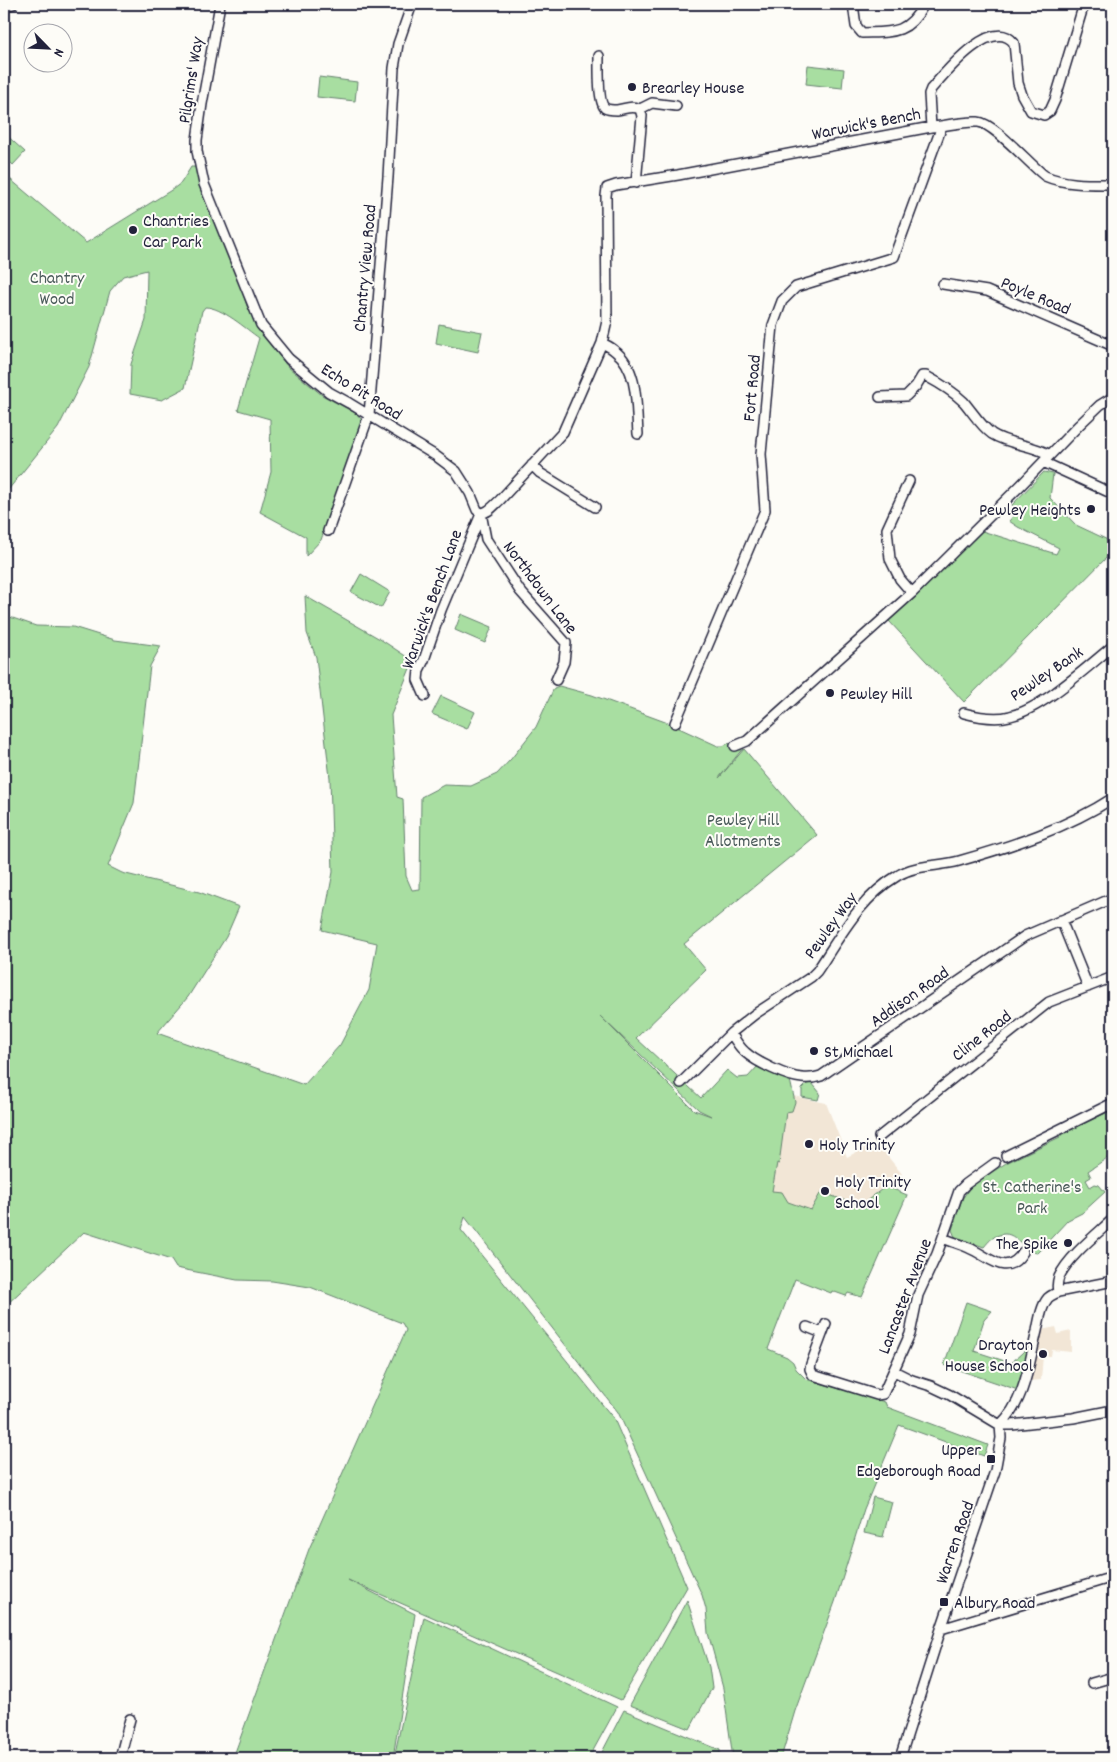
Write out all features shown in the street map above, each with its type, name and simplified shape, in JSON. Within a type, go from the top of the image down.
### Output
[{"type":"street","points":[[4,6],[13,4]]},
{"type":"street","name":"Pilgrims' Way","points":[[200,165],[197,140],[220,4]]},
{"type":"street","name":"Chantry View Road","points":[[328,531],[369,415],[388,177],[394,68],[398,44],[412,4]]},
{"type":"street","points":[[853,4],[856,26],[862,33],[902,30],[919,15],[923,6]]},
{"type":"street","points":[[931,127],[929,94],[931,90],[958,59],[976,44],[984,39],[1000,36],[1007,36],[1014,43],[1018,83],[1022,95],[1032,111],[1044,115],[1050,111],[1084,4]]},
{"type":"street","points":[[599,56],[601,96],[605,108],[613,110],[634,106],[640,109],[642,116],[636,182]]},
{"type":"street","points":[[640,109],[652,103],[676,106]]},
{"type":"street","name":"Warwick's Bench","points":[[602,343],[607,321],[606,196],[607,188],[616,185],[961,122],[981,122],[993,129],[1044,176],[1053,180],[1113,184]]},
{"type":"street","name":"Fort Road","points":[[675,724],[765,510],[761,455],[773,325],[782,301],[796,287],[894,257],[942,126]]},
{"type":"street","name":"Echo Pit Road","points":[[200,165],[210,199],[261,325],[278,347],[294,364],[329,392],[436,456],[456,471],[470,493],[477,510],[481,513]]},
{"type":"street","name":"Poyle Road","points":[[943,284],[987,291],[1113,346]]},
{"type":"street","points":[[481,513],[490,510],[563,432],[602,343],[615,350],[628,368],[633,381],[638,434]]},
{"type":"street","points":[[880,397],[906,396],[916,386],[922,376],[926,376],[962,401],[988,431],[994,435],[1003,440],[1040,449],[1050,455]]},
{"type":"street","points":[[735,746],[747,741],[912,593],[1079,425],[1100,405],[1113,397]]},
{"type":"street","points":[[1043,462],[1113,494]]},
{"type":"street","points":[[532,465],[540,473],[595,507]]},
{"type":"street","points":[[909,481],[888,529],[890,559],[900,579],[912,593]]},
{"type":"street","name":"Northdown Lane","points":[[481,513],[486,539],[520,591],[566,643],[564,662],[556,680]]},
{"type":"street","name":"Warwick's Bench Lane","points":[[425,696],[418,680],[419,670],[441,610],[481,513]]},
{"type":"street","name":"Pewley Bank","points":[[964,713],[991,718],[1010,716],[1024,711],[1069,682],[1113,646]]},
{"type":"street","name":"Pewley Way","points":[[681,1083],[731,1033],[755,1014],[810,977],[858,910],[877,891],[898,875],[920,867],[957,862],[1017,843],[1070,821],[1113,798]]},
{"type":"street","name":"Addison Road","points":[[731,1033],[740,1048],[759,1061],[786,1074],[800,1078],[822,1076],[1025,936],[1113,898]]},
{"type":"street","points":[[1061,920],[1088,987]]},
{"type":"street","name":"Cline Road","points":[[879,1137],[1049,1002],[1113,977]]},
{"type":"street","points":[[1006,1156],[1111,1104]]},
{"type":"street","name":"Lancaster Avenue","points":[[995,1163],[959,1191],[943,1238],[918,1295],[910,1334],[894,1371],[912,1380],[943,1391],[1000,1425]]},
{"type":"street","points":[[1058,1292],[1060,1275],[1079,1251],[1113,1219]]},
{"type":"street","points":[[943,1238],[968,1247],[999,1265],[1015,1262],[1023,1252]]},
{"type":"street","points":[[1000,1425],[1011,1415],[1017,1402],[1047,1299],[1058,1292],[1113,1281]]},
{"type":"street","points":[[826,1324],[811,1364],[810,1369],[813,1375],[880,1395],[885,1392],[894,1371]]},
{"type":"street","points":[[807,1327],[822,1333]]},
{"type":"street","points":[[1000,1425],[1073,1418],[1113,1410]]},
{"type":"street","name":"Warren Road","points":[[900,1758],[941,1629],[995,1471],[1001,1438],[1000,1425]]},
{"type":"street","points":[[941,1629],[1113,1576]]},
{"type":"street","points":[[1092,1683],[1113,1677]]},
{"type":"street","points":[[120,1758],[130,1719]]},
{"type":"shaded area","name":"Holy Trinity School","points":[[784,1094],[826,1103],[847,1157],[876,1142],[902,1174],[872,1196],[848,1287],[769,1197]]},
{"type":"shaded area","name":"Drayton House School","points":[[1056,1327],[1058,1334],[1071,1331],[1071,1352],[1052,1350],[1051,1356],[1043,1356],[1041,1380],[1029,1381],[1041,1330]]},
{"type":"green space","points":[[808,65],[844,69],[842,88],[806,84]]},
{"type":"green space","points":[[319,77],[357,82],[355,101],[317,97]]},
{"type":"green space","points":[[4,133],[25,152],[13,165],[4,156]]},
{"type":"green space","name":"Chantry Wood","points":[[191,167],[196,167],[236,271],[247,306],[263,335],[288,367],[322,395],[357,414],[362,420],[321,540],[306,556],[306,537],[260,512],[271,472],[270,419],[238,410],[259,338],[226,314],[205,307],[202,311],[185,388],[162,400],[130,394],[131,364],[146,320],[147,270],[123,276],[110,291],[89,367],[58,428],[4,495],[4,174],[86,243],[173,189],[181,183]]},
{"type":"green space","points":[[439,324],[482,332],[478,352],[436,343]]},
{"type":"green space","points":[[1044,472],[1053,474],[1050,498],[1076,525],[1113,541],[1113,551],[964,702],[889,621],[982,531],[1056,554],[1059,548],[1009,521],[1015,514],[1019,513],[1012,505]]},
{"type":"green space","points":[[361,574],[390,592],[381,608],[351,592]]},
{"type":"green space","name":"Pewley Hill Allotments","points":[[305,596],[380,639],[413,661],[391,715],[397,797],[403,799],[406,876],[412,890],[420,889],[421,797],[444,785],[471,786],[497,774],[536,727],[554,688],[559,686],[592,695],[668,723],[718,746],[729,743],[744,747],[719,778],[744,749],[817,835],[684,944],[706,970],[636,1038],[701,1098],[727,1070],[737,1078],[748,1077],[758,1066],[790,1080],[795,1102],[792,1111],[786,1112],[779,1164],[777,1163],[772,1191],[782,1192],[788,1202],[811,1210],[821,1192],[860,1206],[886,1186],[907,1195],[862,1297],[848,1293],[846,1296],[832,1291],[831,1293],[795,1279],[768,1349],[787,1357],[806,1379],[885,1402],[887,1407],[988,1445],[984,1456],[899,1425],[864,1509],[835,1602],[795,1711],[781,1758],[733,1758],[723,1688],[708,1633],[706,1609],[702,1595],[618,1412],[465,1217],[461,1230],[614,1419],[687,1587],[621,1700],[348,1580],[415,1614],[393,1758],[233,1758],[309,1549],[406,1330],[402,1323],[310,1287],[272,1281],[237,1280],[176,1268],[171,1260],[84,1232],[4,1307],[4,1150],[9,1136],[4,1135],[4,615],[36,626],[73,627],[115,640],[161,646],[150,666],[134,803],[108,866],[122,873],[199,892],[239,907],[226,937],[188,997],[157,1033],[304,1085],[340,1045],[369,990],[377,943],[322,930],[333,872],[330,778],[316,657],[307,633]],"holes":[[[600,1016],[699,1110],[711,1116],[694,1110]]]},
{"type":"green space","points":[[461,614],[492,627],[485,643],[455,630]]},
{"type":"green space","points":[[441,696],[475,712],[467,729],[432,714]]},
{"type":"green space","points":[[812,1083],[820,1093],[818,1100],[802,1097],[802,1089],[807,1084]]},
{"type":"green space","name":"St. Catherine's Park","points":[[1108,1112],[1113,1124],[1113,1154],[1088,1171],[1091,1177],[1086,1180],[1090,1187],[1095,1184],[1099,1185],[1105,1192],[1082,1213],[1068,1220],[1037,1253],[1010,1235],[1005,1234],[994,1237],[984,1247],[955,1237],[952,1230],[962,1199],[971,1186],[1006,1163],[1060,1137],[1060,1135],[1073,1126],[1076,1127]]},
{"type":"green space","points":[[966,1302],[992,1311],[984,1320],[974,1351],[1011,1363],[1034,1342],[1021,1391],[944,1365]]},
{"type":"green space","points":[[873,1497],[892,1502],[883,1537],[864,1533]]},
{"type":"green space","points":[[687,1600],[709,1667],[712,1688],[690,1729],[630,1705]]},
{"type":"green space","points":[[424,1617],[617,1707],[589,1758],[394,1758]]},
{"type":"green space","points":[[624,1710],[720,1750],[720,1758],[599,1758]]},
{"type":"place","name":"Brearley House","points":[[632,87]]},
{"type":"place","name":"Chantries Car Park","points":[[133,230]]},
{"type":"place","name":"Pewley Heights","points":[[1091,509]]},
{"type":"place","name":"Pewley Hill","points":[[830,693]]},
{"type":"place","name":"St Michael","points":[[814,1051]]},
{"type":"place","name":"Holy Trinity","points":[[809,1144]]},
{"type":"place","name":"Holy Trinity School","points":[[825,1191]]},
{"type":"place","name":"The Spike","points":[[1068,1243]]},
{"type":"place","name":"Drayton House School","points":[[1043,1354]]},
{"type":"place","name":"Upper Edgeborough Road","points":[[991,1459]]},
{"type":"place","name":"Albury Road","points":[[944,1602]]}]
